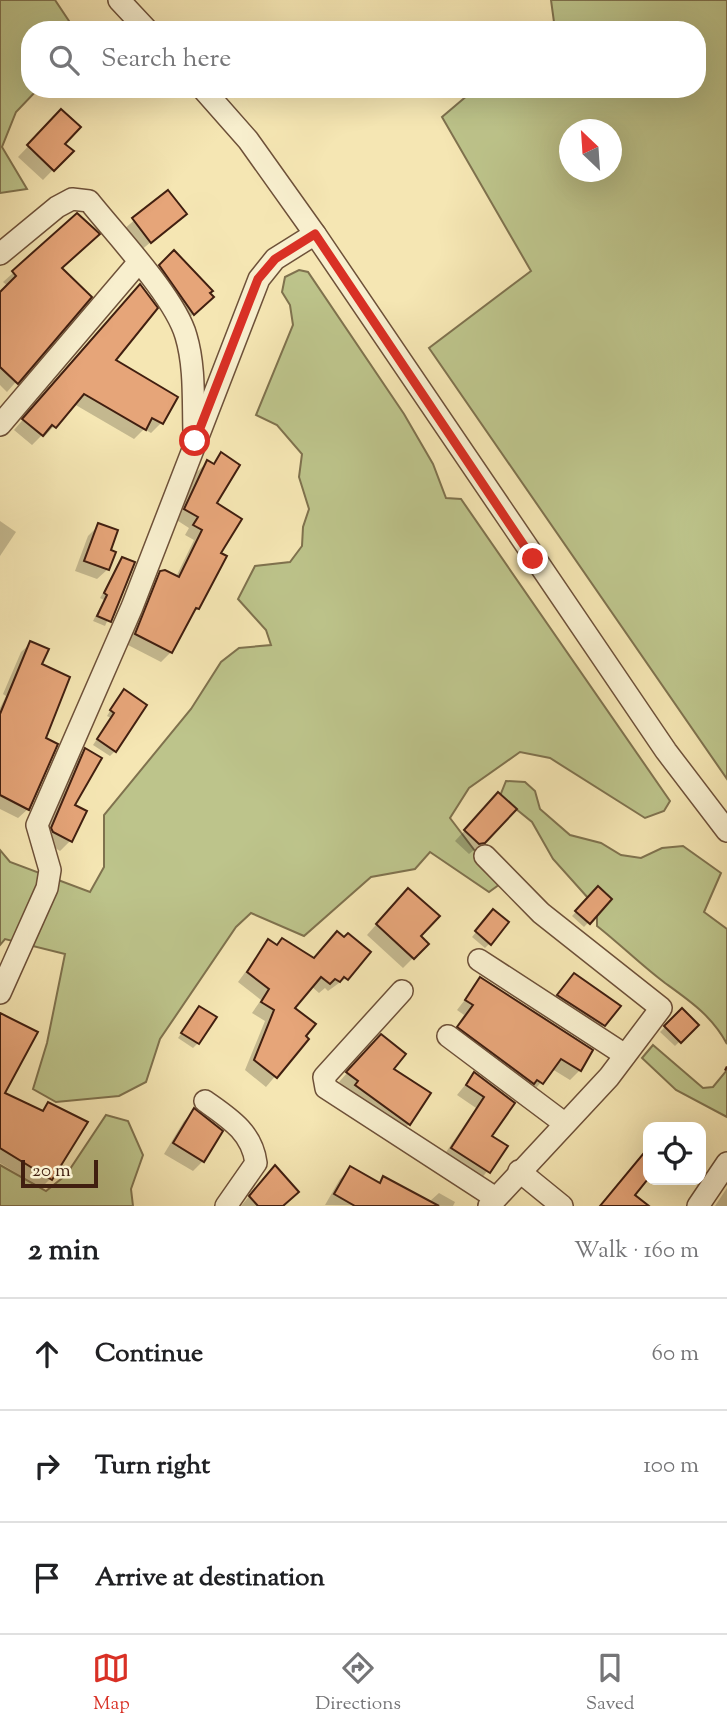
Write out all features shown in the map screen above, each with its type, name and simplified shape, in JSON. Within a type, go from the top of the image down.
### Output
[{"type":"street","points":[[119,0],[139,21]]},
{"type":"street","points":[[211,98],[248,140],[315,234],[642,717],[727,831]]},
{"type":"street","points":[[0,254],[57,207],[72,199],[89,201],[170,301],[186,334],[192,369],[195,441]]},
{"type":"street","points":[[0,993],[47,888],[50,870],[37,825],[132,607],[258,279],[275,259],[315,234]]},
{"type":"street","points":[[0,425],[138,263]]},
{"type":"street","points":[[402,991],[324,1077],[326,1088],[492,1201],[609,1077],[661,1008],[541,913],[485,856]]},
{"type":"street","points":[[479,960],[625,1055]]},
{"type":"street","points":[[448,1036],[564,1123]]},
{"type":"street","points":[[205,1101],[238,1124],[254,1146],[256,1163],[226,1206]]},
{"type":"street","points":[[698,1206],[727,1164]]},
{"type":"street","points":[[519,1171],[562,1206]]},
{"type":"green space","points":[[0,0],[55,0],[69,21],[21,21],[21,98],[29,98],[16,112],[2,147],[27,189],[0,193]]},
{"type":"green space","points":[[551,0],[727,0],[727,779],[429,348],[531,271],[442,117],[464,98],[706,98],[706,21],[554,21]]},
{"type":"green space","points":[[299,270],[308,272],[404,414],[433,464],[446,498],[461,499],[670,801],[664,811],[645,818],[550,758],[520,752],[469,788],[450,818],[500,884],[489,892],[430,852],[415,869],[371,877],[304,936],[251,913],[236,927],[160,1039],[146,1082],[119,1096],[56,1102],[33,1089],[47,1043],[65,954],[5,939],[0,945],[0,850],[10,862],[90,892],[104,867],[104,815],[191,709],[221,662],[239,648],[271,645],[266,630],[238,599],[255,566],[290,562],[302,546],[303,527],[309,509],[299,477],[302,454],[277,425],[256,415],[293,325],[290,305],[282,292],[285,277]]},
{"type":"green space","points":[[506,781],[525,782],[535,791],[540,809],[570,835],[601,843],[621,855],[641,858],[662,848],[683,846],[721,873],[704,912],[727,929],[727,1044],[700,1010],[597,926],[597,908],[553,859],[532,822],[500,796]]},
{"type":"green space","points":[[653,1045],[703,1088],[713,1087],[727,1070],[727,1117],[676,1090],[642,1058]]},
{"type":"green space","points":[[106,1115],[128,1121],[143,1155],[131,1189],[133,1206],[0,1206],[0,1165],[46,1191],[66,1175]]},
{"type":"building","points":[[61,109],[81,127],[65,144],[74,151],[54,171],[27,145]]},
{"type":"building","points":[[168,190],[187,214],[151,243],[132,218]]},
{"type":"building","points":[[77,213],[100,234],[62,268],[92,297],[18,384],[0,367],[0,292],[16,276],[12,271]]},
{"type":"building","points":[[174,250],[213,291],[210,293],[214,297],[194,315],[159,265]]},
{"type":"building","points":[[140,284],[158,308],[116,360],[178,397],[163,424],[152,418],[146,430],[84,394],[56,428],[52,425],[43,436],[22,419]]},
{"type":"building","points":[[221,452],[240,465],[217,503],[242,519],[221,553],[227,556],[172,653],[135,634],[160,571],[165,570],[179,577],[202,530],[193,525],[198,517],[184,509],[207,460],[214,464]]},
{"type":"building","points":[[98,523],[118,530],[111,550],[116,552],[109,570],[84,561]]},
{"type":"building","points":[[122,557],[135,562],[111,622],[97,616],[107,595],[104,593]]},
{"type":"building","points":[[30,641],[49,649],[42,664],[70,677],[46,738],[58,744],[29,810],[0,795],[0,714]]},
{"type":"building","points":[[124,689],[147,705],[116,752],[97,739],[114,713],[110,710]]},
{"type":"building","points":[[85,748],[102,758],[75,805],[87,811],[72,842],[53,832],[51,828]]},
{"type":"building","points":[[498,792],[517,809],[485,843],[479,844],[464,830]]},
{"type":"building","points":[[598,886],[612,899],[590,924],[575,911]]},
{"type":"building","points":[[408,888],[440,916],[421,936],[429,944],[414,959],[376,924]]},
{"type":"building","points":[[493,909],[509,922],[491,945],[475,931]]},
{"type":"building","points":[[337,931],[344,937],[348,933],[371,952],[348,980],[344,977],[340,982],[335,979],[330,984],[321,977],[295,1008],[316,1024],[306,1036],[309,1039],[277,1078],[254,1060],[274,1010],[261,1002],[269,989],[247,972],[268,939],[277,945],[282,938],[314,958]]},
{"type":"building","points":[[574,973],[621,1006],[605,1026],[557,995]]},
{"type":"building","points":[[480,977],[593,1050],[581,1071],[561,1059],[543,1084],[537,1080],[534,1084],[457,1027],[473,1005],[465,1000]]},
{"type":"building","points":[[199,1006],[217,1017],[199,1044],[181,1033]]},
{"type":"building","points":[[682,1008],[699,1025],[681,1043],[664,1026]]},
{"type":"building","points":[[0,1013],[38,1032],[5,1093],[43,1111],[48,1102],[88,1122],[52,1180],[0,1148]]},
{"type":"building","points":[[381,1034],[406,1054],[394,1069],[431,1093],[410,1125],[355,1085],[358,1081],[346,1072]]},
{"type":"building","points":[[474,1072],[515,1103],[492,1136],[508,1146],[490,1173],[451,1148],[484,1097],[466,1085]]},
{"type":"building","points":[[194,1108],[223,1131],[204,1162],[173,1143]]},
{"type":"building","points":[[643,1154],[643,1185],[635,1195],[649,1206],[600,1206]]},
{"type":"building","points":[[275,1165],[299,1192],[283,1206],[258,1206],[249,1196]]},
{"type":"building","points":[[350,1166],[380,1183],[383,1176],[439,1206],[355,1206],[334,1194]]},
{"type":"route","points":[[195,441],[258,279],[275,259],[315,234],[362,308],[533,559]]}]
